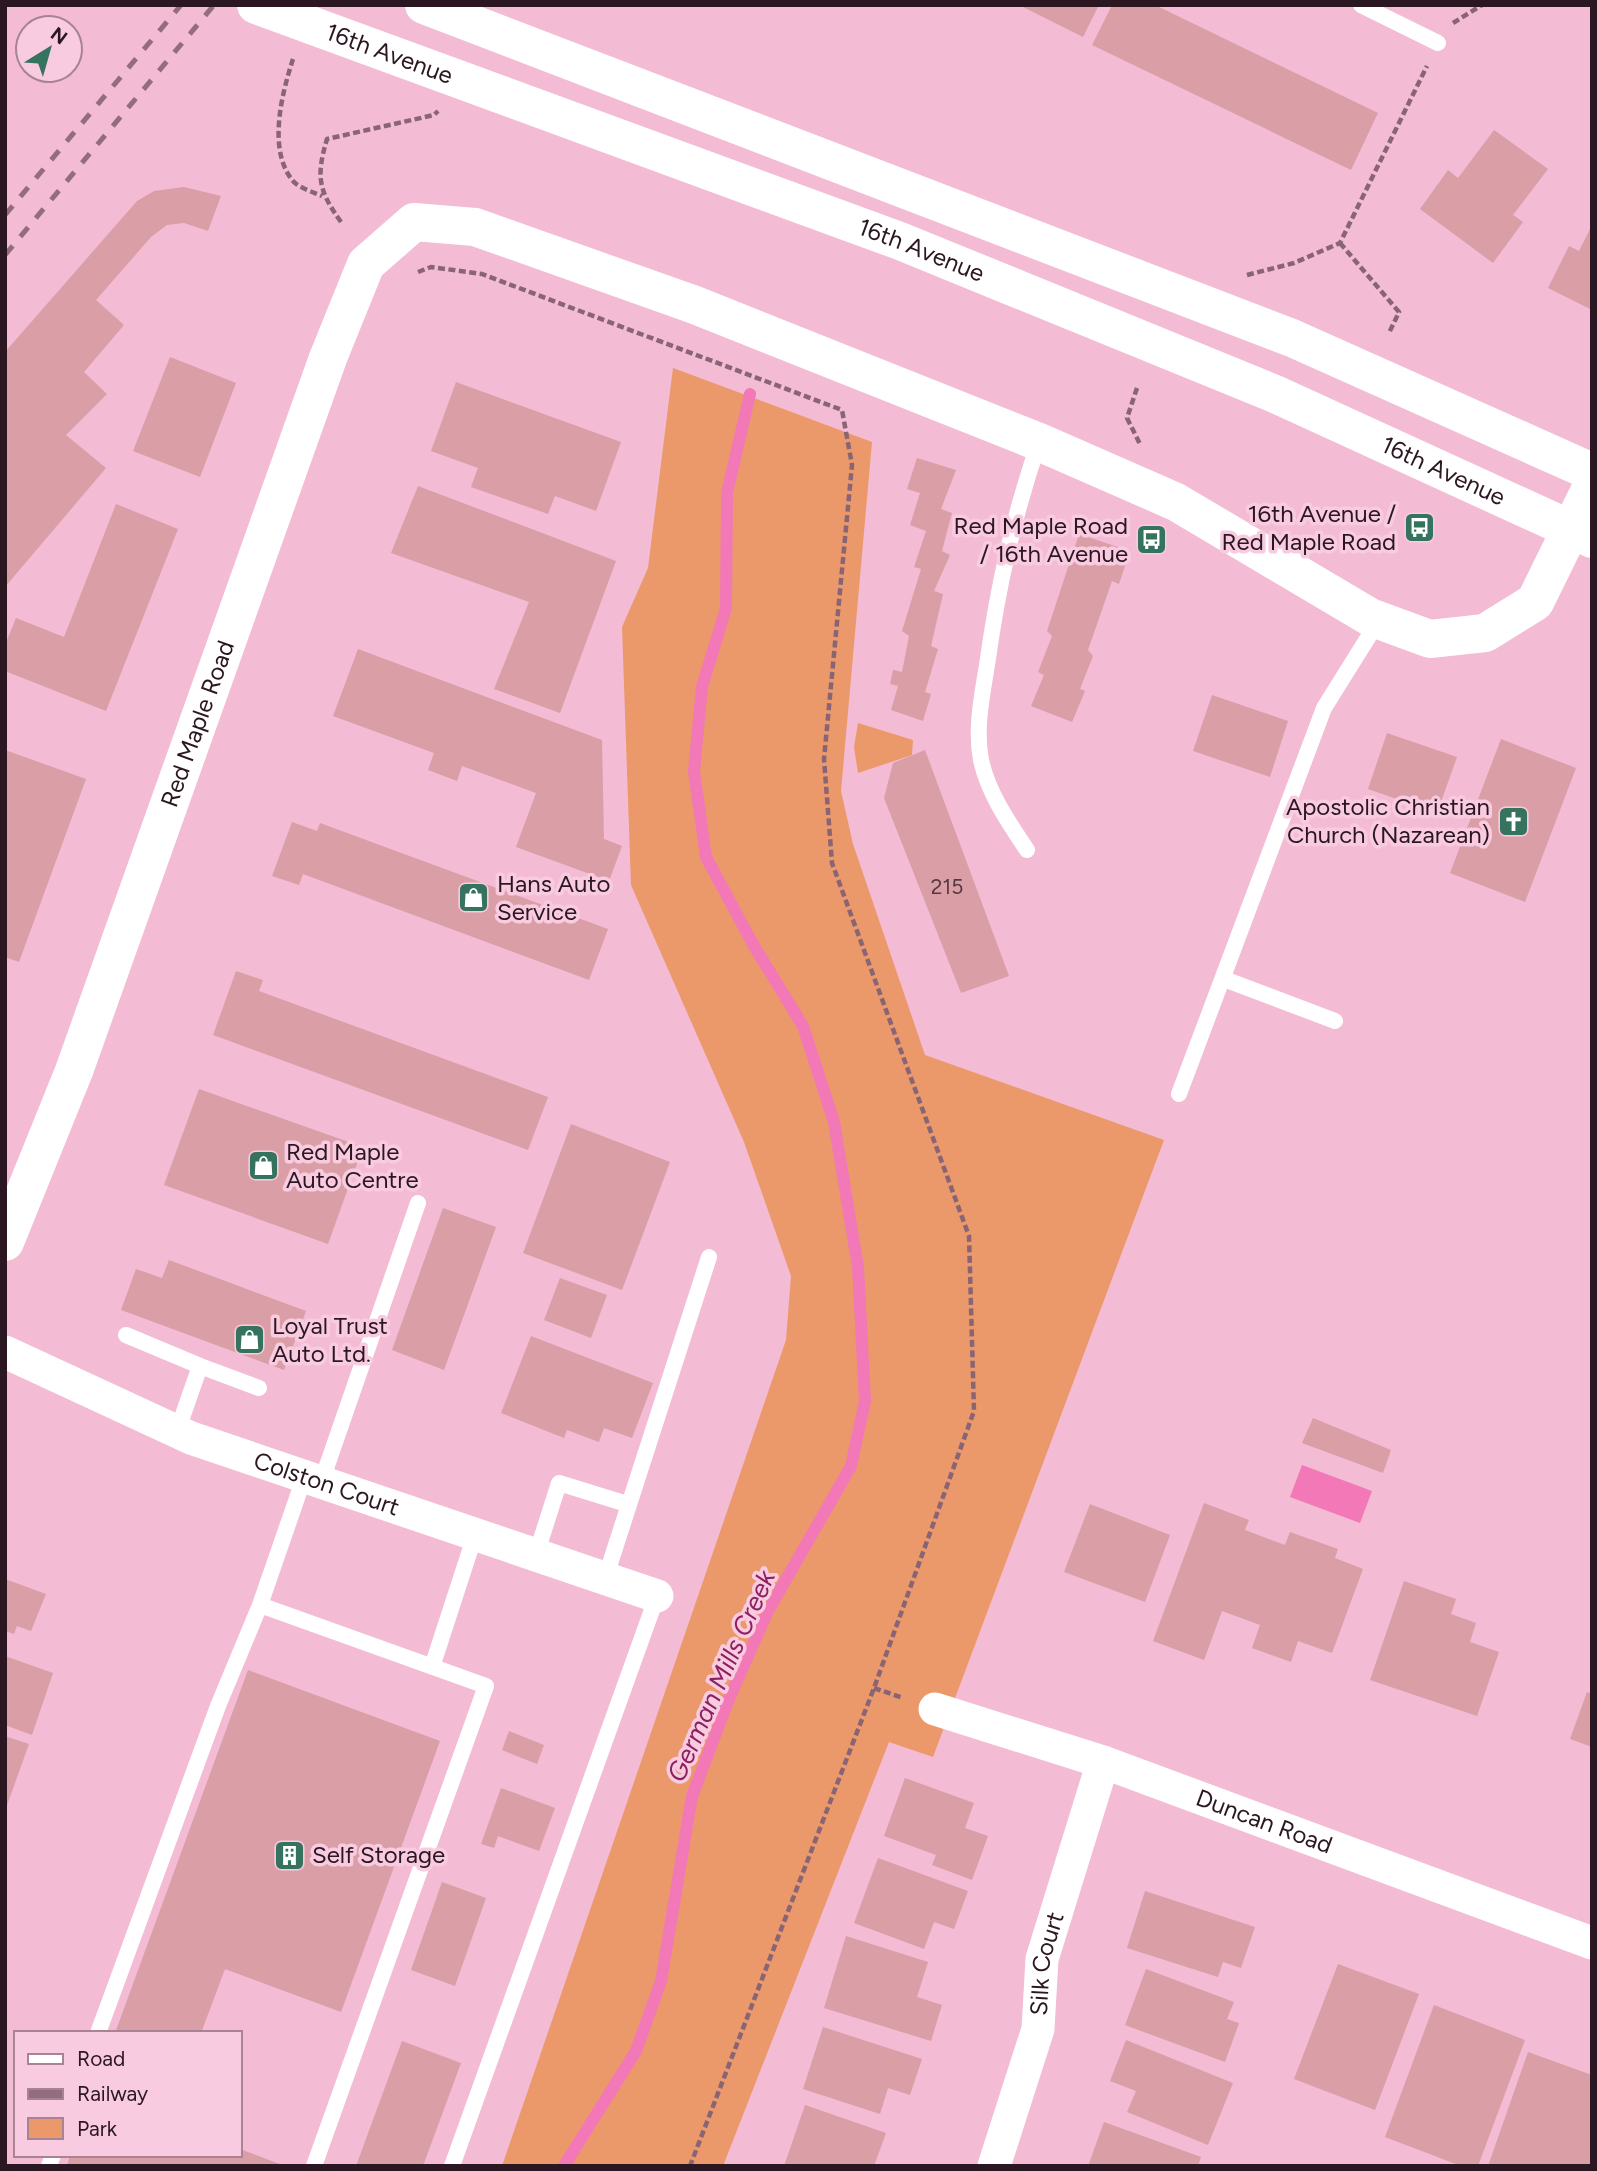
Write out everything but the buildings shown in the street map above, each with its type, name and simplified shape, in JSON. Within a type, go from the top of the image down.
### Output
[{"type":"main road","name":"16th Avenue","points":[[256,5],[900,241],[1275,394],[1582,535]]},
{"type":"main road","name":"16th Avenue","points":[[424,5],[1292,338],[1592,472]]},
{"type":"main road","name":"Red Maple Road","points":[[5,1242],[74,1071],[328,358],[366,264],[414,222],[475,227],[695,305],[1039,442]]},
{"type":"main road","points":[[1039,442],[1176,502],[1270,561],[1379,620],[1430,639],[1485,633],[1535,601],[1582,535],[1592,486]]},
{"type":"street","name":"Colston Court","points":[[5,1353],[177,1432],[657,1597]]},
{"type":"street","name":"Duncan Road","points":[[935,1709],[1103,1762],[1592,1943]]},
{"type":"street","name":"Silk Court","points":[[994,2166],[1038,2029],[1042,1959],[1103,1762]]},
{"type":"lane","points":[[1361,5],[1438,43]]},
{"type":"lane","points":[[1027,850],[1000,810],[981,761],[979,715],[1001,576],[1015,511],[1039,442]]},
{"type":"lane","points":[[1179,1094],[1324,708],[1379,620]]},
{"type":"lane","points":[[1224,979],[1335,1021]]},
{"type":"lane","points":[[99,2031],[218,1706],[314,1478],[418,1203]]},
{"type":"lane","points":[[605,1579],[627,1504],[709,1257]]},
{"type":"lane","points":[[126,1335],[259,1388]]},
{"type":"lane","points":[[177,1432],[200,1366]]},
{"type":"lane","points":[[536,1555],[559,1483],[627,1504]]},
{"type":"lane","points":[[432,1667],[475,1535]]},
{"type":"lane","points":[[452,2166],[657,1597]]},
{"type":"lane","points":[[260,1605],[486,1686],[314,2166]]},
{"type":"path","points":[[1247,275],[1294,262],[1340,243],[1438,43],[1456,19],[1482,5]]},
{"type":"path","points":[[296,48],[285,85],[280,127],[282,161],[294,183],[323,196]]},
{"type":"path","points":[[341,222],[323,196],[319,165],[327,139],[434,115],[445,105]]},
{"type":"path","points":[[1340,243],[1399,312],[1389,333]]},
{"type":"path","points":[[406,276],[431,267],[482,274],[842,410],[852,465],[824,759],[832,863],[969,1236],[974,1412],[874,1688],[690,2166]]},
{"type":"path","points":[[1137,388],[1127,418],[1140,439],[1137,453]]},
{"type":"green space","points":[[673,368],[872,442],[841,791],[853,844],[925,1055],[1164,1140],[933,1757],[889,1742],[723,2166],[502,2166],[786,1340],[791,1276],[744,1142],[631,885],[622,627],[648,568]]},
{"type":"green space","points":[[858,723],[913,740],[912,755],[858,773],[854,747]]},
{"type":"shaded area","points":[[1302,1465],[1372,1491],[1360,1523],[1290,1497]]},
{"type":"waterway","name":"German Mills Creek","points":[[564,2166],[636,2051],[661,1981],[692,1796],[729,1699],[768,1611],[851,1466],[865,1401],[858,1267],[834,1122],[803,1026],[754,946],[706,857],[694,771],[702,687],[726,608],[727,493],[750,394]]},
{"type":"railway","points":[[5,215],[181,5]]},
{"type":"railway","points":[[5,255],[214,5]]},
{"type":"place","name":"16th Avenue / Red Maple Road","points":[[1419,528]]},
{"type":"place","name":"Red Maple Road / 16th Avenue","points":[[1151,540]]},
{"type":"place","name":"Apostolic Christian Church (Nazarean)","points":[[1513,821]]},
{"type":"place","name":"Hans Auto Service","points":[[474,898]]},
{"type":"place","name":"Red Maple Auto Centre","points":[[263,1166]]},
{"type":"place","name":"Loyal Trust Auto Ltd.","points":[[249,1340]]},
{"type":"place","name":"Self Storage","points":[[289,1855]]}]
